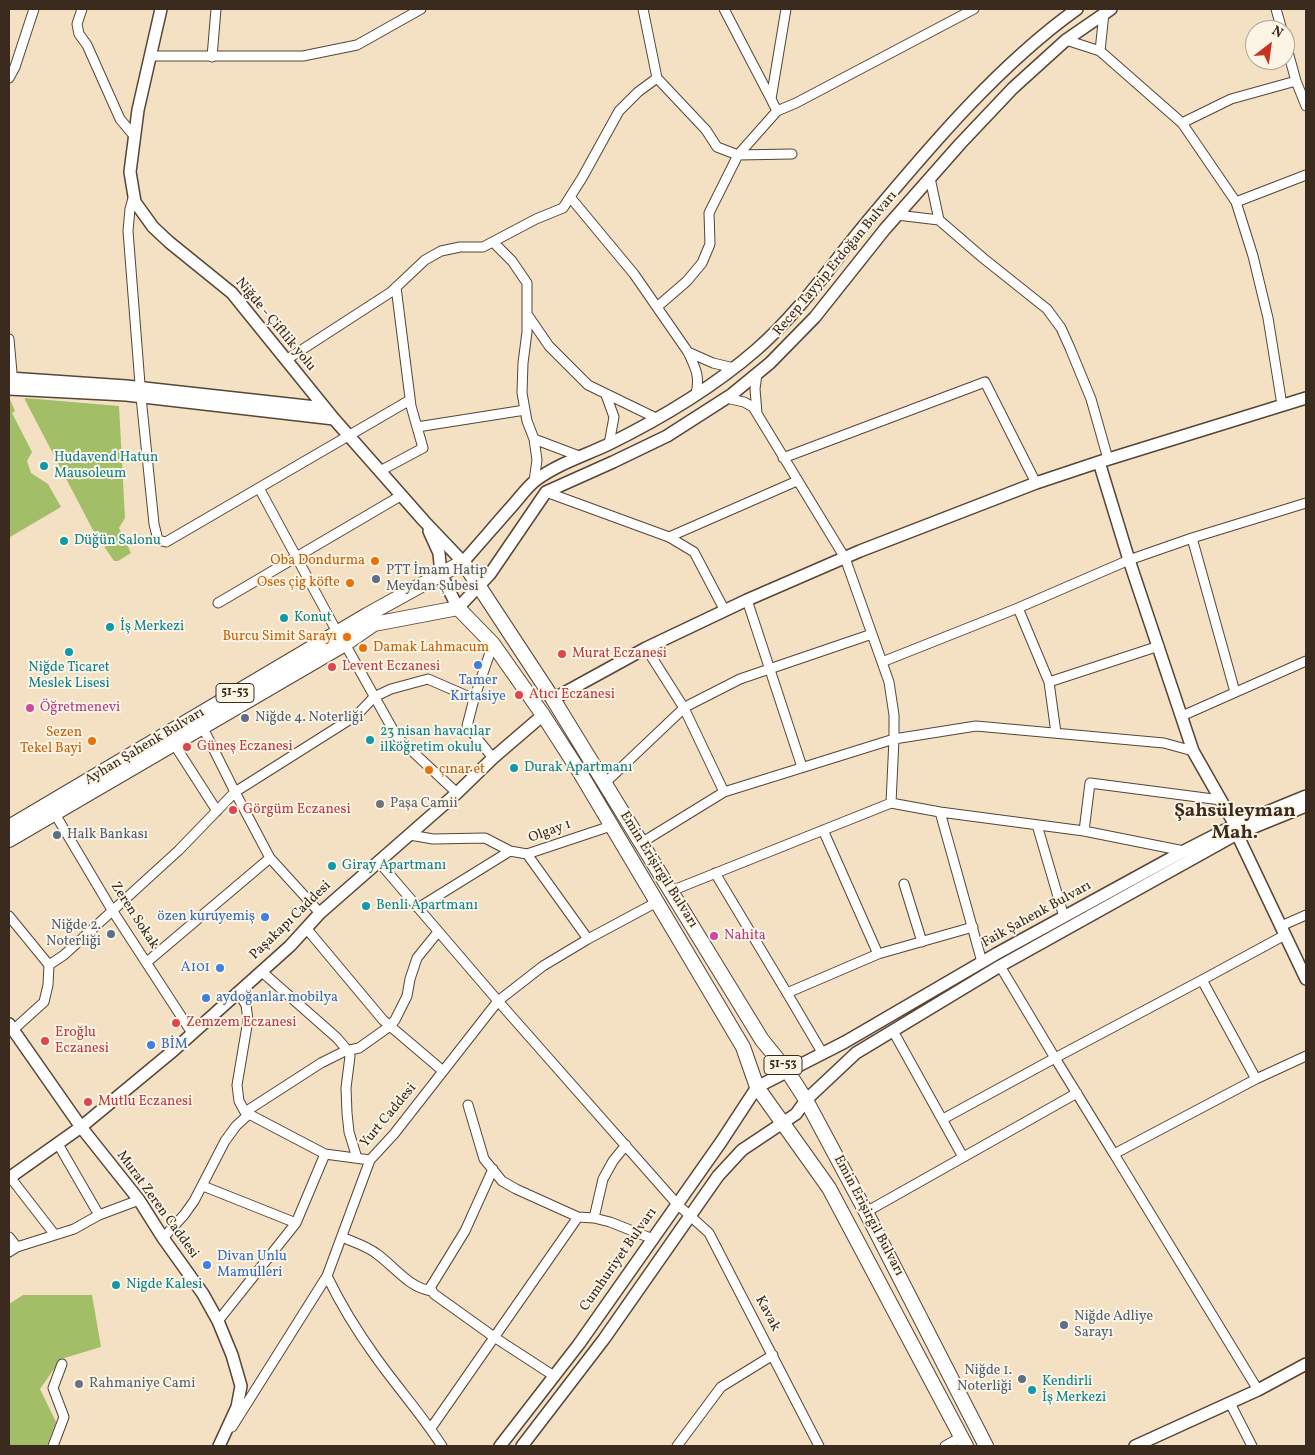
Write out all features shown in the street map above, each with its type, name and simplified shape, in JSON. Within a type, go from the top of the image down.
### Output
[{"type":"main road","name":"Niğde - Çiftlik yolu","points":[[161,9],[138,110],[134,137],[130,172],[135,202],[153,227],[232,293],[335,420],[424,521]]},
{"type":"main road","name":"Recep Tayyip Erdoğan Bulvarı","points":[[463,562],[534,482],[556,467],[609,444],[658,419],[720,380],[757,349],[801,304],[870,217],[946,131],[1000,74],[1054,26],[1077,9]]},
{"type":"main road","name":"Recep Tayyip Erdoğan Bulvarı","points":[[546,492],[667,436],[726,398],[770,363],[815,317],[897,215],[1013,88],[1066,40],[1107,11]]},
{"type":"main road","points":[[11,383],[325,408]]},
{"type":"main road","points":[[141,392],[335,420]]},
{"type":"main road","points":[[553,699],[646,648],[747,600],[845,558],[1036,483],[1103,460],[1306,398]]},
{"type":"main road","points":[[1103,460],[1129,560],[1193,750],[1236,830],[1306,979]]},
{"type":"main road","points":[[424,521],[439,553],[442,574],[458,608],[490,574],[546,492]]},
{"type":"main road","points":[[424,521],[463,562]]},
{"type":"main road","name":"Ayhan Şahenk Bulvarı","points":[[9,827],[337,632],[463,562]]},
{"type":"main road","name":"Emin Erişirgil Bulvarı","points":[[463,562],[553,699],[762,1040],[788,1072],[806,1100],[866,1212],[986,1446]]},
{"type":"main road","name":"Ayhan Şahenk Bulvarı","points":[[9,840],[345,644],[374,624],[458,608]]},
{"type":"main road","name":"Emin Erişirgil Bulvarı","points":[[458,608],[493,644],[543,715],[611,826],[743,1047],[757,1087],[829,1188],[964,1442]]},
{"type":"main road","name":"Paşakapı Caddesi","points":[[9,1177],[81,1127],[192,1033],[290,946],[320,913],[543,715]]},
{"type":"main road","name":"Faik Şahenk Bulvarı","points":[[782,1123],[796,1114],[806,1100],[856,1053],[1000,966],[1236,830],[1306,796]]},
{"type":"main road","name":"Faik Şahenk Bulvarı","points":[[757,1087],[823,1054],[982,962],[1184,851],[1236,830],[1306,806]]},
{"type":"main road","name":"Murat Zeren Caddesi","points":[[10,1028],[81,1127],[139,1200],[163,1238],[203,1294],[218,1321],[232,1355],[240,1386],[237,1407],[220,1446]]},
{"type":"main road","name":"Cumhuriyet Bulvarı","points":[[500,1446],[579,1344],[757,1087]]},
{"type":"main road","points":[[522,1446],[604,1339],[718,1176],[742,1150],[782,1123]]},
{"type":"main road","points":[[1135,1446],[1258,1390],[1306,1364]]},
{"type":"street","points":[[9,78],[15,67],[34,9]]},
{"type":"street","points":[[82,9],[77,24],[79,34],[87,45],[120,119],[134,137]]},
{"type":"street","points":[[212,57],[216,9]]},
{"type":"street","points":[[150,56],[303,56],[357,44],[421,9]]},
{"type":"street","points":[[643,9],[657,78],[706,130],[717,147],[738,155],[792,154]]},
{"type":"street","points":[[724,9],[777,111]]},
{"type":"street","points":[[771,99],[786,9]]},
{"type":"street","points":[[657,307],[687,281],[702,263],[710,244],[709,213],[738,155],[777,111],[974,9]]},
{"type":"street","points":[[1100,51],[1107,11]]},
{"type":"street","points":[[1066,40],[1100,51],[1182,122],[1236,202],[1253,256],[1268,318],[1282,405]]},
{"type":"street","points":[[1293,70],[1306,106]]},
{"type":"street","points":[[286,360],[396,288],[425,260],[442,251],[460,247],[483,247],[536,219],[563,208],[619,111],[638,92],[657,78]]},
{"type":"street","points":[[1182,122],[1231,99],[1296,81]]},
{"type":"street","points":[[1236,202],[1306,175]]},
{"type":"street","points":[[930,178],[939,220]]},
{"type":"street","points":[[134,194],[130,208],[128,231],[141,392],[154,524],[158,540],[166,542],[348,434],[410,400]]},
{"type":"street","points":[[570,197],[634,274],[688,352],[697,372],[699,382],[696,394]]},
{"type":"street","points":[[897,215],[939,220],[1047,309],[1061,328],[1091,399],[1103,460]]},
{"type":"street","points":[[493,242],[512,261],[528,283],[527,332],[522,394],[527,421],[534,438],[537,460],[534,482]]},
{"type":"street","points":[[380,471],[423,448],[410,400],[396,288]]},
{"type":"street","points":[[527,314],[549,346],[588,385],[658,419]]},
{"type":"street","points":[[9,339],[11,383]]},
{"type":"street","points":[[688,352],[713,364],[734,368]]},
{"type":"street","points":[[757,374],[755,390],[757,413]]},
{"type":"street","points":[[783,458],[984,382],[1036,483]]},
{"type":"street","points":[[606,395],[614,417],[609,444]]},
{"type":"street","points":[[726,398],[744,402],[753,407],[845,558],[889,682],[894,715],[891,803]]},
{"type":"street","points":[[417,427],[525,410]]},
{"type":"street","points":[[534,438],[579,456]]},
{"type":"street","points":[[669,537],[797,481]]},
{"type":"street","points":[[258,488],[337,632]]},
{"type":"street","points":[[546,492],[669,537],[694,552],[725,611]]},
{"type":"street","points":[[218,603],[402,496]]},
{"type":"street","points":[[882,662],[1018,608],[1129,560],[1192,538],[1306,503]]},
{"type":"street","points":[[1192,538],[1235,692]]},
{"type":"street","points":[[747,600],[802,767]]},
{"type":"street","points":[[1018,608],[1049,682],[1056,733]]},
{"type":"street","points":[[605,784],[684,708],[740,679],[872,634]]},
{"type":"street","points":[[345,644],[397,737],[457,793]]},
{"type":"street","points":[[493,644],[467,726],[493,758]]},
{"type":"street","points":[[1049,682],[1159,646]]},
{"type":"street","points":[[646,648],[684,708],[724,792]]},
{"type":"street","points":[[1182,716],[1306,661]]},
{"type":"street","points":[[49,965],[64,955],[179,850],[234,792],[357,716],[374,697],[391,689],[428,679],[474,699]]},
{"type":"street","points":[[641,843],[724,792],[894,739],[976,726],[1164,743],[1193,750]]},
{"type":"street","points":[[203,728],[234,792],[270,858],[320,913]]},
{"type":"street","points":[[174,744],[217,810]]},
{"type":"street","points":[[1084,831],[1090,783],[1221,800]]},
{"type":"street","points":[[671,891],[891,803],[940,812],[1084,831],[1184,851]]},
{"type":"street","points":[[940,812],[982,962]]},
{"type":"street","name":"Zeren Sokak","points":[[55,814],[112,910],[192,1033]]},
{"type":"street","points":[[1038,825],[1064,917]]},
{"type":"street","name":"Olgay 1","points":[[410,835],[433,839],[485,838],[510,851],[528,854],[611,826]]},
{"type":"street","points":[[824,830],[878,954]]},
{"type":"street","points":[[418,908],[510,851]]},
{"type":"street","points":[[528,854],[588,939]]},
{"type":"street","points":[[147,962],[270,858]]},
{"type":"street","name":"Kavak","points":[[378,862],[677,1204],[709,1233],[819,1446]]},
{"type":"street","points":[[715,873],[823,1054]]},
{"type":"street","points":[[904,884],[922,942]]},
{"type":"street","name":"Yurt Caddesi","points":[[220,1446],[327,1276],[370,1160],[394,1134],[498,1000],[543,966],[588,939],[657,902]]},
{"type":"street","points":[[943,1119],[1202,980],[1306,915]]},
{"type":"street","points":[[9,916],[49,965],[48,985],[44,1002],[10,1028]]},
{"type":"street","points":[[787,993],[878,954],[973,927]]},
{"type":"street","points":[[306,928],[360,994],[390,1026],[443,1071]]},
{"type":"street","points":[[163,1238],[184,1215],[203,1186],[225,1140],[247,1113],[321,1063],[359,1048],[390,1026],[407,996],[417,958],[438,932]]},
{"type":"street","points":[[1000,966],[1258,1390]]},
{"type":"street","points":[[261,971],[337,1038],[348,1051],[350,1056],[346,1088],[346,1113],[349,1132],[357,1158]]},
{"type":"street","points":[[1202,980],[1256,1079]]},
{"type":"street","points":[[238,992],[246,1005],[248,1020],[237,1085],[239,1101],[247,1113],[325,1154],[370,1160]]},
{"type":"street","points":[[893,1031],[963,1157]]},
{"type":"street","points":[[1114,1154],[1256,1079],[1306,1056]]},
{"type":"street","points":[[866,1212],[1076,1093]]},
{"type":"street","points":[[468,1105],[484,1159],[502,1181],[578,1217],[594,1218],[634,1230],[653,1239]]},
{"type":"street","points":[[58,1144],[99,1215]]},
{"type":"street","points":[[594,1218],[603,1179],[613,1161],[626,1145]]},
{"type":"street","points":[[218,1321],[296,1223],[325,1154]]},
{"type":"street","points":[[432,1291],[430,1288],[465,1231],[493,1170]]},
{"type":"street","points":[[9,1177],[55,1235]]},
{"type":"street","points":[[203,1186],[296,1223]]},
{"type":"street","points":[[9,1252],[17,1246],[74,1229],[99,1215],[139,1200]]},
{"type":"street","points":[[431,1428],[578,1217]]},
{"type":"street","points":[[342,1237],[376,1252],[413,1284],[422,1290],[432,1291],[494,1337],[554,1376]]},
{"type":"street","points":[[9,1238],[17,1246]]},
{"type":"street","points":[[327,1276],[335,1293],[374,1355],[431,1428],[442,1446]]},
{"type":"street","points":[[677,1446],[721,1387],[773,1355]]},
{"type":"street","points":[[52,1446],[64,1417],[53,1388],[62,1364]]},
{"type":"street","points":[[1230,1402],[1252,1446]]},
{"type":"street","points":[[945,1446],[964,1442]]},
{"type":"green space","points":[[9,397],[15,411],[12,413],[32,452],[27,461],[31,473],[48,484],[61,507],[10,537]]},
{"type":"green space","points":[[25,398],[119,406],[125,518],[119,528],[131,553],[118,561],[114,561],[94,532]]},
{"type":"green space","points":[[23,1295],[92,1295],[101,1347],[61,1359],[40,1389],[56,1422],[47,1446],[9,1446],[9,1304]]},
{"type":"place","name":"Hudavend Hatun Mausoleum","points":[[44,466]]},
{"type":"place","name":"Düğün Salonu","points":[[64,541]]},
{"type":"place","name":"Oba Dondurma","points":[[375,561]]},
{"type":"place","name":"PTT İmam Hatip Meydan Şubesi","points":[[376,579]]},
{"type":"place","name":"Oses çig köfte","points":[[350,583]]},
{"type":"place","name":"Konut","points":[[284,618]]},
{"type":"place","name":"İş Merkezi","points":[[110,627]]},
{"type":"place","name":"Burcu Simit Sarayı","points":[[347,637]]},
{"type":"place","name":"Damak Lahmacum","points":[[363,648]]},
{"type":"place","name":"Niğde Ticaret Meslek Lisesi","points":[[69,652]]},
{"type":"place","name":"Murat Eczanesi","points":[[562,654]]},
{"type":"place","name":"Tamer Kırtasiye","points":[[478,665]]},
{"type":"place","name":"Levent Eczanesi","points":[[332,667]]},
{"type":"place","name":"Atıcı Eczanesi","points":[[519,695]]},
{"type":"place","name":"Öğretmenevi","points":[[30,708]]},
{"type":"place","name":"Niğde 4. Noterliği","points":[[245,718]]},
{"type":"place","name":"23 nisan havacılar ilköğretim okulu","points":[[370,740]]},
{"type":"place","name":"Sezen Tekel Bayi","points":[[92,741]]},
{"type":"place","name":"Güneş Eczanesi","points":[[187,747]]},
{"type":"place","name":"Durak Apartmanı","points":[[514,768]]},
{"type":"place","name":"çınar et","points":[[429,770]]},
{"type":"place","name":"Paşa Camii","points":[[380,804]]},
{"type":"place","name":"Görgüm Eczanesi","points":[[233,810]]},
{"type":"place","name":"Halk Bankası","points":[[57,835]]},
{"type":"place","name":"Giray Apartmanı","points":[[332,866]]},
{"type":"place","name":"Benli Apartmanı","points":[[366,906]]},
{"type":"place","name":"özen kuruyemiş","points":[[265,917]]},
{"type":"place","name":"Niğde 2. Noterliği","points":[[111,934]]},
{"type":"place","name":"Nahita","points":[[714,936]]},
{"type":"place","name":"A101","points":[[220,968]]},
{"type":"place","name":"aydoğanlar mobilya","points":[[206,998]]},
{"type":"place","name":"Zemzem Eczanesi","points":[[176,1023]]},
{"type":"place","name":"Eroğlu Eczanesi","points":[[45,1041]]},
{"type":"place","name":"BİM","points":[[151,1045]]},
{"type":"place","name":"Mutlu Eczanesi","points":[[88,1102]]},
{"type":"place","name":"Divan Unlu Mamulleri","points":[[207,1265]]},
{"type":"place","name":"Nigde Kalesi","points":[[116,1285]]},
{"type":"place","name":"Niğde Adliye Sarayı","points":[[1064,1325]]},
{"type":"place","name":"Niğde 1. Noterliği","points":[[1022,1379]]},
{"type":"place","name":"Rahmaniye Cami","points":[[79,1384]]},
{"type":"place","name":"Kendirli İş Merkezi","points":[[1032,1390]]},
{"type":"district","name":"Şahsüleyman Mah.","points":[[1235,824]]}]
